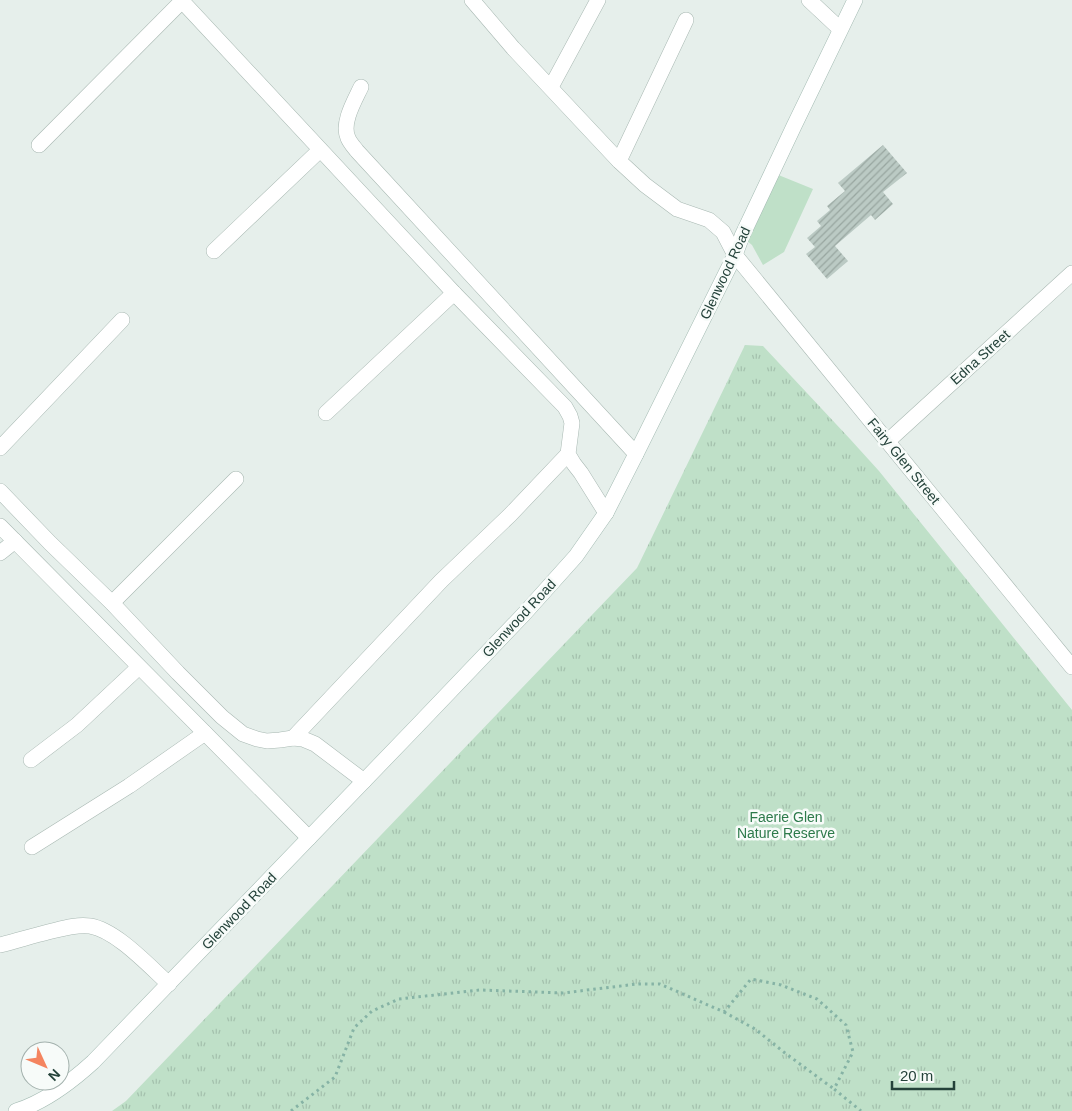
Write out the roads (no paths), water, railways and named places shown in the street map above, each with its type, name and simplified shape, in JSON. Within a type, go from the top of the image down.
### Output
[{"type":"street","points":[[39,145],[182,0],[454,293],[565,407],[570,416],[572,423],[568,454],[510,515],[441,581],[293,738]]},
{"type":"street","name":"Fairy Glen Street","points":[[472,0],[514,48],[619,160],[645,185],[677,209],[709,220],[723,232],[735,254],[1072,667]]},
{"type":"street","points":[[551,87],[598,0]]},
{"type":"street","points":[[809,0],[840,29]]},
{"type":"street","name":"Glenwood Road","points":[[16,1111],[40,1101],[84,1071],[310,838],[564,571],[587,541],[606,513],[636,454],[735,254],[855,0]]},
{"type":"street","points":[[619,160],[686,20]]},
{"type":"street","points":[[361,87],[351,107],[346,131],[348,139],[636,454]]},
{"type":"street","points":[[214,251],[320,150]]},
{"type":"street","name":"Edna Street","points":[[888,441],[1072,273]]},
{"type":"street","points":[[326,413],[454,293]]},
{"type":"street","points":[[0,448],[122,320]]},
{"type":"street","points":[[568,454],[606,513]]},
{"type":"street","points":[[112,603],[236,479]]},
{"type":"street","points":[[0,491],[222,717],[243,734],[267,741],[293,738],[315,744],[364,781]]},
{"type":"street","points":[[0,526],[310,838]]},
{"type":"street","points":[[0,553],[15,541]]},
{"type":"street","points":[[31,760],[77,725],[140,667]]},
{"type":"street","points":[[32,846],[129,786],[205,733]]},
{"type":"street","points":[[0,945],[79,925],[94,927],[112,934],[122,941],[169,984]]},
{"type":"park label","name":"Faerie Glen Nature Reserve","points":[[786,826]]}]
